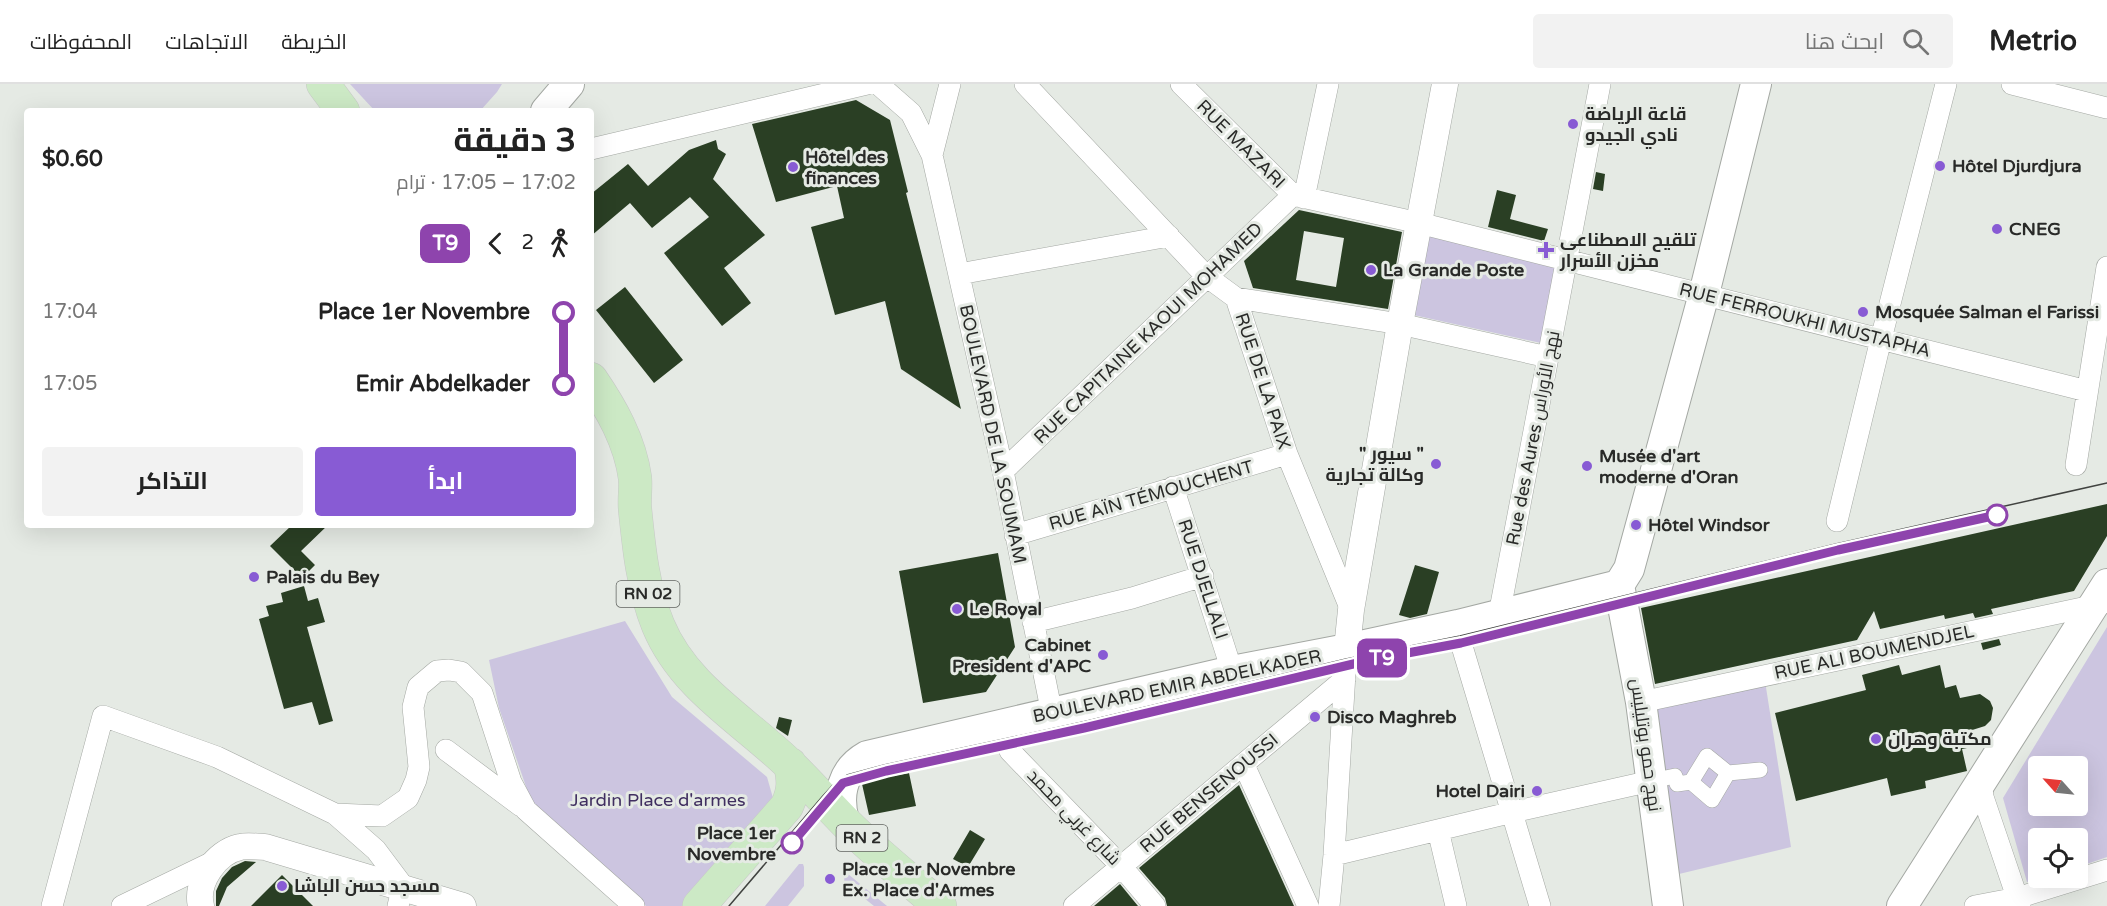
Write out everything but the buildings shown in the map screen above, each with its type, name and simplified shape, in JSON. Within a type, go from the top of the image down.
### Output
[{"type":"main road","points":[[323,84],[342,108]]},
{"type":"main road","points":[[549,108],[569,84]]},
{"type":"main road","points":[[1619,585],[1629,569],[1704,294],[1755,84]]},
{"type":"main road","name":"RN 02","points":[[594,384],[621,429],[628,452],[635,478],[635,507],[643,573],[649,600],[667,644],[679,664],[692,679],[790,764]]},
{"type":"main road","name":"BOULEVARD EMIR ABDELKADER","points":[[844,821],[841,793],[847,775],[855,764],[867,756],[1232,671],[1458,625],[1619,585]]},
{"type":"main road","name":"نهج حمو بوتليليس","points":[[1619,585],[1641,702],[1668,906]]},
{"type":"main road","points":[[1902,906],[2103,597]]},
{"type":"main road","points":[[699,906],[787,806],[793,792],[794,781],[790,764]]},
{"type":"main road","name":"RN 2","points":[[790,764],[844,821],[940,906]]},
{"type":"street","points":[[594,148],[867,84]]},
{"type":"street","points":[[878,84],[911,113],[932,155]]},
{"type":"street","points":[[932,155],[950,84]]},
{"type":"street","name":"RUE DE LA PAIX","points":[[1025,84],[1206,276],[1236,298],[1287,454],[1351,610]]},
{"type":"street","name":"RUE MAZARI","points":[[1181,84],[1299,197]]},
{"type":"street","points":[[1299,197],[1328,84]]},
{"type":"street","points":[[1329,906],[1351,610],[1400,324],[1445,84]]},
{"type":"street","name":"Rue des Aures نهج الأوراس","points":[[1499,615],[1600,84]]},
{"type":"street","points":[[1837,521],[1946,84]]},
{"type":"street","points":[[2012,84],[2107,108]]},
{"type":"street","name":"BOULEVARD DE LA SOUMAM","points":[[932,155],[1003,471],[1052,714]]},
{"type":"street","name":"RUE FERROUKHI MUSTAPHA","points":[[1299,197],[1419,223],[2086,391]]},
{"type":"street","name":"RUE CAPITAINE KAOUI MOHAMED","points":[[1003,471],[1206,276],[1299,197]]},
{"type":"street","points":[[959,274],[1169,236]]},
{"type":"street","points":[[2076,465],[2107,268]]},
{"type":"street","points":[[1236,298],[1400,324],[1548,357]]},
{"type":"street","name":"RUE AÏN TÉMOUCHENT","points":[[1015,535],[1287,454]]},
{"type":"street","name":"RUE DJELLALI","points":[[1173,487],[1232,671]]},
{"type":"street","points":[[1033,622],[1132,598],[1203,576]]},
{"type":"street","name":"RUE ALI BOUMENDJEL","points":[[1641,702],[2103,597]]},
{"type":"street","points":[[1458,625],[1461,643],[1540,906]]},
{"type":"street","points":[[334,814],[382,816],[408,798],[419,767],[413,707],[418,687],[437,671],[449,670],[461,672],[482,693],[511,782],[526,810]]},
{"type":"street","name":"RUE BENSENOUSSI","points":[[1074,906],[1345,679]]},
{"type":"street","points":[[52,906],[103,716],[217,757],[334,814],[376,850],[400,896]]},
{"type":"street","name":"شارع غربي محمد","points":[[999,725],[1010,751],[1121,866],[1155,906]]},
{"type":"street","points":[[446,750],[526,810],[634,906]]},
{"type":"street","points":[[1691,782],[1707,756],[1728,773],[1760,770]]},
{"type":"street","points":[[1244,765],[1308,906]]},
{"type":"street","points":[[1334,855],[1675,776],[1677,784],[1691,782],[1712,800],[1728,773]]},
{"type":"street","points":[[1981,782],[1983,797],[2019,902]]},
{"type":"street","points":[[1438,830],[1456,906]]},
{"type":"street","points":[[122,906],[215,861],[228,851],[241,847],[265,847],[400,896],[463,906]]},
{"type":"street","points":[[201,906],[201,887],[215,861]]},
{"type":"street","points":[[1975,906],[2019,902],[2107,870]]},
{"type":"green space","points":[[350,84],[502,84],[483,108],[372,108]]},
{"type":"green space","points":[[1423,230],[1556,265],[1541,343],[1409,314]]},
{"type":"green space","name":"Jardin Place d'armes","points":[[625,621],[672,697],[767,777],[773,798],[687,906],[646,906],[533,807],[499,708],[489,660]]},
{"type":"green space","points":[[2107,627],[2107,857],[2088,864],[2088,828],[2028,828],[2027,882],[2003,798],[2028,757],[2028,816],[2088,816],[2088,756],[2029,756]]},
{"type":"green space","points":[[1765,681],[1791,847],[1679,874],[1653,709]]},
{"type":"green space","points":[[799,864],[803,864],[804,867],[804,886],[788,906],[765,906]]},
{"type":"green space","points":[[845,874],[848,874],[887,906],[874,906],[859,894],[845,893]]},
{"type":"tram line","points":[[729,906],[822,797],[847,775],[1083,722],[1346,659],[1460,636],[1836,544],[2107,483]]},
{"type":"tram line","name":"T9","points":[[792,843],[843,783],[886,771],[1084,728],[1370,660],[1461,643],[1838,550],[1997,515]]},
{"type":"place","name":"قاعة الرياضة نادي الجيدو","points":[[1573,124]]},
{"type":"place","name":"Hôtel Djurdjura","points":[[1940,166]]},
{"type":"place","name":"Hôtel des finances","points":[[793,167]]},
{"type":"place","name":"CNEG","points":[[1997,229]]},
{"type":"place","name":"تلقيح الاصطناعي مخزن الأسرار","points":[[1546,250]]},
{"type":"place","name":"La Grande Poste","points":[[1371,270]]},
{"type":"place","name":"Mosquée Salman el Farissi","points":[[1863,312]]},
{"type":"place","name":"\" سيور \" وكالة تجارية","points":[[1436,464]]},
{"type":"place","name":"Musée d'art moderne d'Oran","points":[[1587,466]]},
{"type":"place","name":"Hôtel Windsor","points":[[1636,525]]},
{"type":"place","name":"Palais du Bey","points":[[254,577]]},
{"type":"place","name":"Le Royal","points":[[957,609]]},
{"type":"place","name":"Cabinet President d'APC","points":[[1103,655]]},
{"type":"place","name":"Disco Maghreb","points":[[1315,717]]},
{"type":"place","name":"مكتبة وهران","points":[[1876,739]]},
{"type":"place","name":"Hotel Dairi","points":[[1537,791]]},
{"type":"place","name":"Place 1er Novembre","points":[[792,843]]},
{"type":"place","name":"Place 1er Novembre Ex. Place d'Armes","points":[[830,879]]},
{"type":"place","name":"مسجد حسن الباشا","points":[[282,886]]}]
